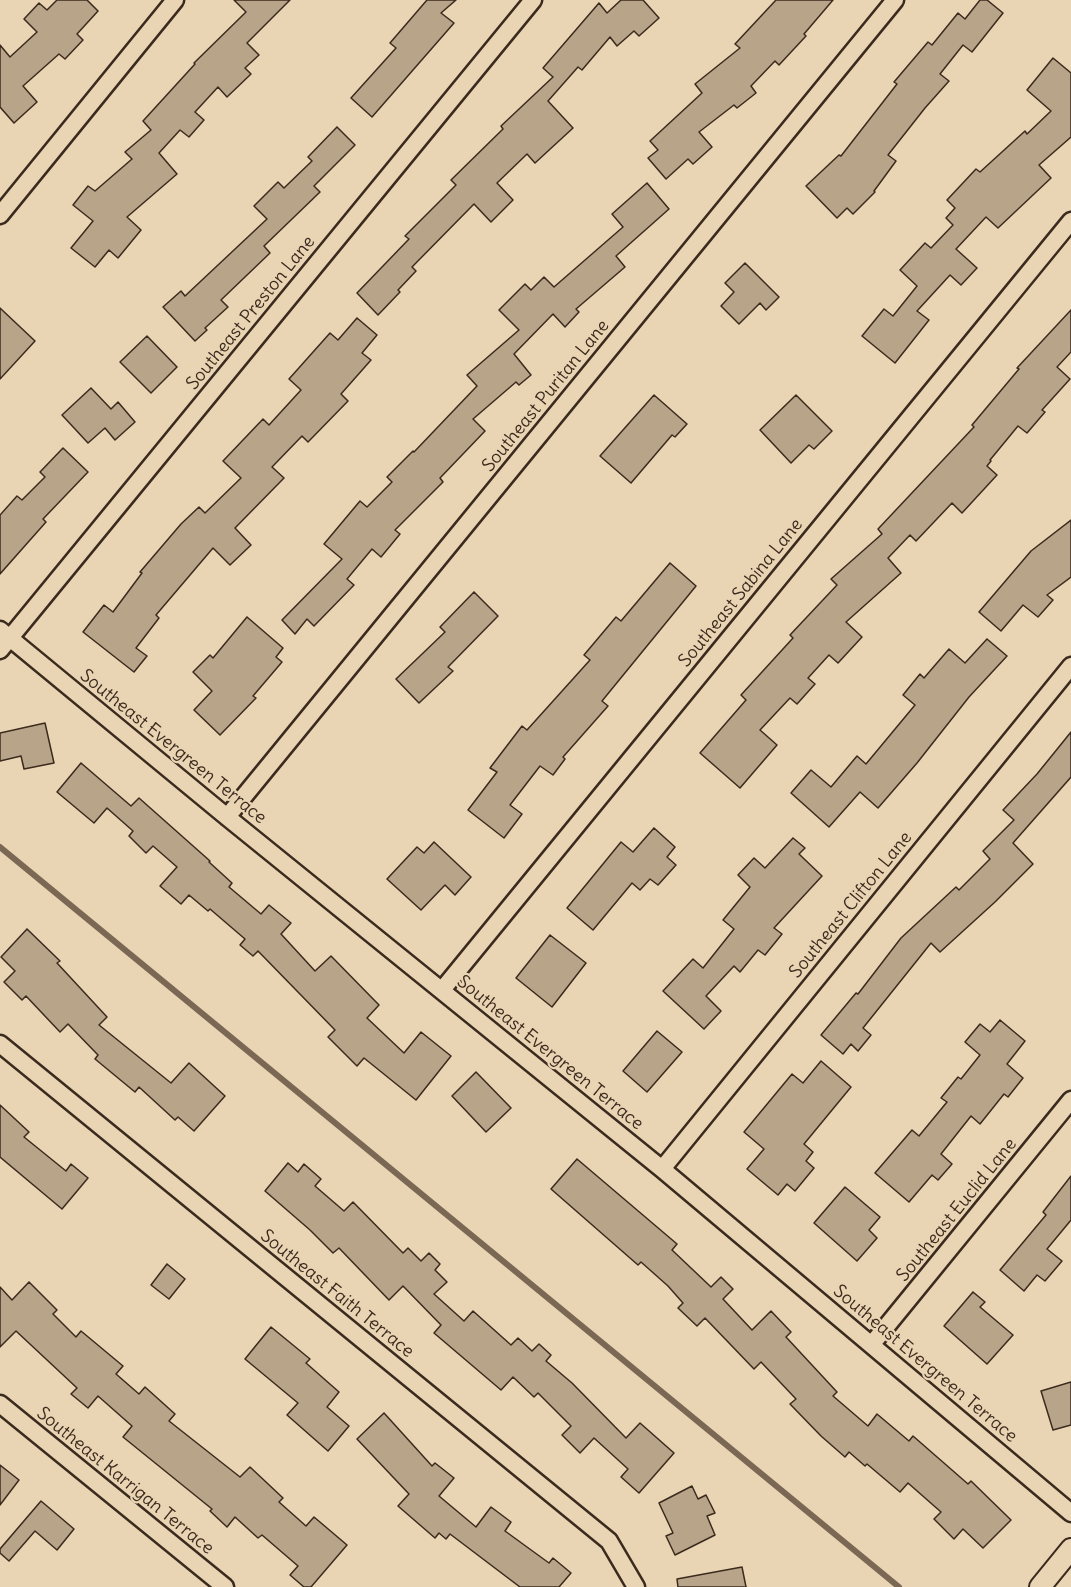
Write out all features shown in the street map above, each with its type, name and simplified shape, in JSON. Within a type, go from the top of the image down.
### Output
[{"type":"street","points":[[0,214],[176,0]]},
{"type":"street","name":"Southeast Preston Lane","points":[[3,639],[533,0]]},
{"type":"street","name":"Southeast Puritan Lane","points":[[227,817],[895,0]]},
{"type":"street","name":"Southeast Sabina Lane","points":[[441,990],[1071,221]]},
{"type":"street","name":"Southeast Evergreen Terrace","points":[[3,639],[662,1169],[1071,1513]]},
{"type":"street","name":"Southeast Clifton Lane","points":[[662,1169],[1071,666]]},
{"type":"street","name":"Southeast Faith Terrace","points":[[0,1044],[609,1541],[636,1587]]},
{"type":"street","name":"Southeast Euclid Lane","points":[[872,1344],[1071,1100]]},
{"type":"street","name":"Southeast Karrigan Terrace","points":[[0,1404],[225,1587]]},
{"type":"street","points":[[1040,1587],[1071,1549]]},
{"type":"building","points":[[57,0],[87,0],[98,11],[77,34],[83,40],[65,59],[59,54],[23,86],[37,102],[14,123],[0,107],[0,45],[10,57],[37,32],[24,19],[39,3],[47,10]]},
{"type":"building","points":[[234,0],[290,0],[247,43],[259,55],[245,68],[251,74],[227,97],[218,87],[195,112],[204,120],[189,137],[180,130],[159,153],[177,174],[127,217],[141,230],[118,258],[109,250],[95,267],[71,248],[93,221],[73,205],[88,186],[95,191],[132,159],[125,152],[151,130],[143,121],[194,63],[246,12]]},
{"type":"building","points":[[427,0],[456,0],[441,13],[454,23],[372,117],[351,98],[396,48],[390,43]]},
{"type":"building","points":[[621,0],[643,0],[659,18],[639,36],[634,31],[617,46],[610,37],[582,70],[578,67],[548,101],[573,128],[535,163],[527,154],[497,183],[513,200],[491,222],[474,204],[412,267],[416,271],[378,315],[357,293],[409,239],[405,236],[456,185],[451,180],[503,129],[501,126],[553,77],[543,68],[599,3],[607,13]]},
{"type":"building","points":[[776,0],[833,0],[804,34],[806,36],[779,65],[775,61],[751,86],[756,93],[737,108],[734,105],[699,132],[712,147],[693,164],[688,159],[666,179],[648,158],[658,150],[650,141],[702,93],[695,84],[740,48],[735,44]]},
{"type":"building","points":[[980,0],[987,0],[1003,13],[972,52],[963,45],[940,74],[949,81],[888,155],[896,161],[875,192],[853,214],[847,208],[837,218],[806,186],[839,155],[841,156],[897,84],[894,82],[928,42],[932,45],[958,13],[965,19]]},
{"type":"building","points":[[1053,58],[1071,73],[1071,137],[1039,165],[1051,178],[998,228],[986,217],[956,249],[977,268],[961,285],[950,275],[917,311],[929,320],[895,363],[862,336],[884,309],[893,316],[917,286],[900,270],[925,243],[931,248],[953,225],[946,218],[955,208],[947,200],[976,169],[980,172],[1025,131],[1027,134],[1051,111],[1027,90]]},
{"type":"building","points":[[337,127],[355,145],[314,186],[320,192],[264,246],[270,253],[221,300],[228,307],[205,328],[207,330],[195,341],[163,307],[181,291],[185,296],[267,219],[254,206],[278,182],[284,188],[312,161],[308,157]]},
{"type":"building","points":[[647,183],[669,209],[616,256],[625,267],[576,309],[579,312],[565,327],[553,314],[514,354],[531,375],[519,385],[516,382],[473,419],[485,431],[440,478],[443,482],[395,530],[400,534],[381,557],[372,549],[347,579],[354,585],[314,626],[307,619],[295,634],[282,620],[342,559],[324,544],[360,501],[367,507],[392,482],[387,477],[477,386],[467,375],[519,330],[499,310],[525,284],[531,290],[544,277],[554,287],[623,227],[612,214]]},
{"type":"building","points":[[745,263],[779,297],[766,310],[760,303],[739,324],[721,306],[734,292],[725,283]]},
{"type":"building","points":[[0,308],[35,341],[0,379]]},
{"type":"building","points":[[1071,310],[1071,352],[1057,367],[1070,379],[1042,410],[1045,412],[1027,433],[1018,426],[990,460],[987,466],[997,475],[962,513],[952,503],[916,541],[910,535],[888,558],[901,573],[846,622],[862,637],[838,663],[829,655],[808,678],[815,684],[797,704],[790,698],[760,730],[777,745],[740,788],[700,753],[746,700],[741,695],[793,638],[790,635],[837,585],[831,579],[882,534],[878,529],[974,427],[972,425],[1019,369],[1017,368]]},
{"type":"building","points":[[357,318],[377,335],[362,353],[371,360],[341,394],[348,401],[308,442],[302,436],[272,467],[284,478],[235,528],[251,545],[230,565],[213,548],[156,615],[159,618],[136,648],[147,656],[134,672],[83,632],[104,605],[113,612],[142,573],[140,572],[181,524],[199,507],[205,513],[241,478],[223,461],[263,419],[269,425],[301,390],[289,379],[330,333],[338,340]]},
{"type":"building","points":[[147,336],[177,367],[151,393],[120,362]]},
{"type":"building","points":[[91,388],[111,409],[118,402],[135,422],[115,440],[105,428],[88,443],[62,415]]},
{"type":"building","points":[[654,395],[687,424],[675,437],[672,435],[631,483],[600,456]]},
{"type":"building","points":[[796,395],[832,431],[814,449],[809,445],[791,463],[760,430]]},
{"type":"building","points":[[63,448],[88,472],[43,519],[46,522],[0,574],[0,515],[17,496],[22,500],[45,477],[40,472]]},
{"type":"building","points":[[1071,520],[1071,577],[1047,595],[1053,600],[1038,617],[1023,605],[1001,631],[979,612],[1031,551]]},
{"type":"building","points":[[670,563],[696,586],[602,701],[608,706],[563,757],[565,759],[553,775],[540,766],[510,805],[522,814],[504,838],[468,810],[497,772],[490,768],[522,726],[527,730],[590,660],[584,655],[616,617],[621,621]]},
{"type":"building","points":[[474,592],[498,616],[448,667],[453,671],[419,703],[396,679],[445,632],[440,627]]},
{"type":"building","points":[[247,617],[283,648],[276,657],[282,662],[253,696],[256,698],[220,735],[194,710],[212,691],[193,672],[210,655],[213,658]]},
{"type":"building","points":[[987,639],[1007,656],[969,697],[878,808],[860,792],[829,827],[791,793],[811,770],[831,787],[857,756],[866,764],[915,705],[903,695],[920,674],[924,678],[949,649],[965,663]]},
{"type":"building","points":[[45,723],[54,763],[24,769],[21,756],[0,761],[0,733]]},
{"type":"building","points":[[1071,732],[1071,777],[1013,843],[1033,864],[940,952],[931,943],[863,1028],[871,1035],[858,1051],[851,1044],[843,1054],[821,1035],[856,993],[858,994],[901,938],[956,887],[959,890],[990,859],[983,851],[1014,820],[1003,810],[1037,774]]},
{"type":"building","points":[[81,763],[131,806],[139,798],[210,861],[232,883],[229,887],[261,914],[269,905],[291,923],[281,934],[315,971],[331,956],[379,1005],[367,1018],[404,1053],[421,1032],[451,1056],[416,1100],[364,1058],[357,1066],[328,1037],[335,1030],[258,951],[253,956],[240,945],[245,939],[210,909],[208,911],[189,895],[181,904],[160,886],[177,867],[153,846],[146,853],[129,836],[133,831],[107,808],[94,823],[57,792]]},
{"type":"building","points":[[654,828],[675,847],[667,857],[676,865],[658,885],[650,879],[640,890],[632,883],[593,930],[567,908],[621,842],[633,852]]},
{"type":"building","points":[[793,838],[805,848],[799,854],[822,876],[774,928],[782,934],[765,955],[758,950],[740,972],[734,966],[706,996],[721,1011],[704,1029],[663,991],[693,959],[703,968],[734,929],[723,920],[750,887],[738,875],[754,858],[765,868]]},
{"type":"building","points":[[434,842],[471,877],[455,895],[445,885],[421,910],[387,879],[417,847],[424,853]]},
{"type":"building","points":[[27,929],[60,961],[57,963],[107,1017],[99,1025],[171,1083],[189,1063],[225,1096],[194,1131],[178,1117],[175,1120],[139,1087],[135,1092],[95,1059],[98,1055],[68,1024],[60,1032],[26,996],[22,1000],[4,982],[15,971],[1,957]]},
{"type":"building","points":[[550,935],[586,963],[552,1007],[516,978]]},
{"type":"building","points":[[1000,1020],[1025,1041],[1007,1064],[1023,1078],[1008,1097],[1004,1094],[980,1124],[971,1116],[941,1154],[952,1164],[938,1180],[932,1175],[909,1202],[875,1173],[912,1130],[919,1136],[947,1102],[941,1098],[958,1077],[961,1079],[980,1055],[965,1042],[980,1024],[990,1032]]},
{"type":"building","points":[[657,1031],[682,1052],[647,1092],[623,1071]]},
{"type":"building","points":[[821,1061],[851,1087],[804,1144],[813,1152],[806,1161],[814,1168],[795,1191],[787,1184],[778,1195],[747,1169],[764,1149],[744,1132],[792,1074],[803,1083]]},
{"type":"building","points":[[476,1072],[511,1108],[486,1132],[452,1096]]},
{"type":"building","points":[[0,1105],[29,1132],[24,1137],[66,1171],[71,1164],[88,1178],[62,1209],[0,1157]]},
{"type":"building","points":[[577,1159],[677,1244],[672,1250],[711,1287],[721,1277],[733,1289],[723,1299],[752,1330],[771,1311],[791,1332],[786,1337],[837,1392],[833,1396],[868,1426],[877,1414],[909,1441],[913,1436],[968,1484],[971,1481],[1011,1520],[983,1548],[963,1529],[954,1539],[934,1519],[941,1512],[908,1483],[900,1492],[849,1452],[845,1457],[790,1404],[796,1399],[761,1362],[754,1369],[705,1318],[697,1326],[678,1308],[683,1303],[668,1286],[641,1262],[638,1265],[551,1189]]},
{"type":"building","points":[[288,1163],[298,1172],[304,1164],[321,1179],[315,1186],[344,1211],[353,1202],[403,1253],[408,1248],[421,1261],[429,1253],[440,1264],[435,1270],[447,1282],[434,1294],[464,1321],[473,1311],[511,1345],[518,1338],[532,1351],[539,1344],[551,1355],[546,1361],[572,1383],[626,1438],[640,1423],[674,1453],[639,1493],[621,1477],[628,1469],[594,1438],[580,1453],[562,1435],[571,1426],[538,1393],[534,1397],[513,1377],[501,1390],[434,1333],[441,1325],[403,1286],[389,1300],[339,1248],[333,1253],[265,1191]]},
{"type":"building","points":[[1071,1176],[1071,1220],[1047,1249],[1062,1261],[1045,1281],[1037,1275],[1024,1291],[1000,1270],[1046,1215],[1043,1212]]},
{"type":"building","points":[[845,1187],[880,1217],[869,1230],[877,1238],[857,1261],[814,1223]]},
{"type":"building","points":[[167,1264],[185,1279],[169,1299],[151,1285]]},
{"type":"building","points":[[29,1282],[57,1310],[53,1314],[76,1337],[81,1331],[123,1366],[116,1374],[139,1394],[145,1387],[175,1414],[169,1421],[240,1477],[250,1467],[283,1498],[279,1502],[306,1526],[314,1517],[347,1545],[311,1587],[304,1587],[290,1575],[298,1566],[262,1535],[258,1538],[235,1517],[227,1527],[210,1511],[212,1509],[123,1437],[132,1426],[98,1396],[88,1408],[71,1394],[77,1388],[16,1331],[0,1347],[0,1287],[12,1300]]},
{"type":"building","points":[[973,1292],[985,1302],[980,1307],[1013,1335],[987,1364],[944,1326]]},
{"type":"building","points":[[271,1327],[310,1359],[306,1363],[339,1392],[327,1407],[349,1426],[328,1451],[287,1415],[298,1403],[245,1359]]},
{"type":"building","points":[[1071,1382],[1071,1425],[1053,1430],[1041,1391]]},
{"type":"building","points":[[384,1413],[432,1466],[435,1463],[454,1478],[439,1496],[476,1527],[491,1507],[511,1522],[505,1531],[549,1563],[553,1558],[571,1573],[559,1587],[520,1587],[450,1534],[446,1539],[439,1533],[435,1538],[398,1506],[409,1494],[357,1439]]},
{"type":"building","points":[[0,1465],[19,1480],[0,1505]]},
{"type":"building","points":[[692,1486],[698,1499],[706,1495],[715,1513],[707,1516],[715,1535],[675,1555],[666,1536],[673,1533],[659,1503]]},
{"type":"building","points":[[41,1501],[74,1529],[57,1550],[35,1531],[9,1561],[0,1553],[0,1549]]},
{"type":"building","points":[[742,1567],[746,1587],[678,1587],[677,1579]]},
{"type":"waterway","points":[[0,847],[899,1587]]}]
